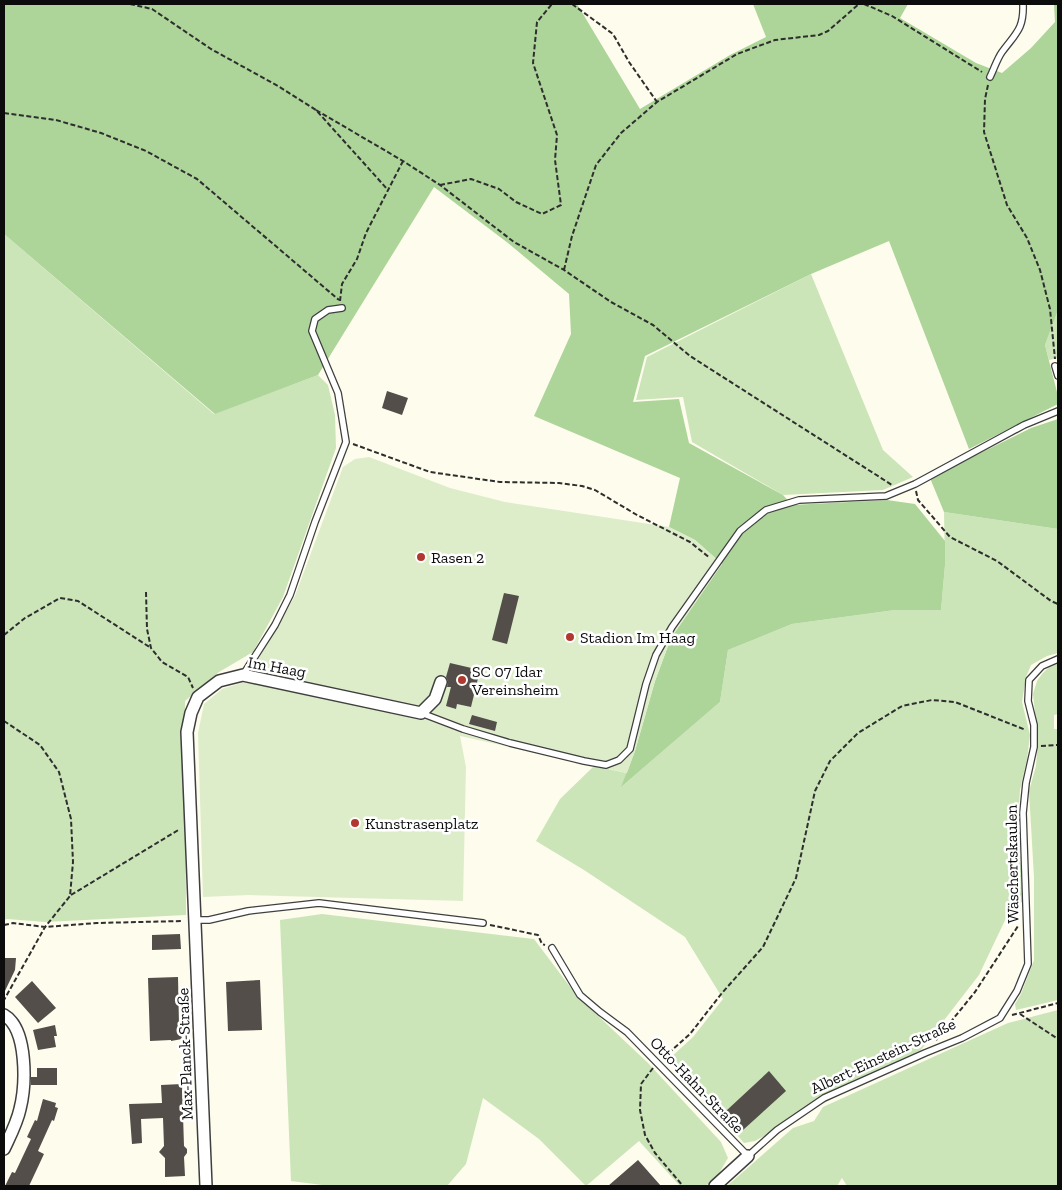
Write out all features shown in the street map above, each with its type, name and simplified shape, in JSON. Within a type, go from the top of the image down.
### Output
[{"type":"street","name":"Im Haag","points":[[198,697],[219,680],[243,675],[421,713]]},
{"type":"street","points":[[421,713],[435,700],[441,682]]},
{"type":"street","points":[[196,920],[187,732],[191,713],[198,697]]},
{"type":"street","name":"Max-Planck-Straße","points":[[196,920],[206,1186]]},
{"type":"street","points":[[4,1015],[8,1017],[17,1030],[23,1051],[24,1084],[20,1110],[4,1149]]},
{"type":"street","name":"Albert-Einstein-Straße","points":[[714,1186],[748,1156]]},
{"type":"lane","points":[[990,77],[1001,54],[1019,33],[1024,15],[1023,4]]},
{"type":"lane","points":[[243,675],[275,624],[290,595],[315,522],[346,442],[338,393],[312,331],[315,319],[328,310],[342,308]]},
{"type":"lane","points":[[1055,366],[1058,376]]},
{"type":"lane","points":[[421,713],[463,729],[584,761],[606,764],[619,760],[630,749],[646,684],[656,656],[672,627],[740,530],[766,510],[799,500],[886,496],[915,484],[1024,425],[1058,411]]},
{"type":"lane","name":"Wäschertskaulen","points":[[1000,1018],[1017,991],[1028,964],[1023,813],[1026,783],[1034,747],[1034,725],[1028,700],[1029,680],[1042,666],[1058,659]]},
{"type":"lane","points":[[196,920],[209,920],[248,911],[318,903],[483,923]]},
{"type":"lane","name":"Otto-Hahn-Straße","points":[[552,948],[580,994],[627,1032],[748,1156]]},
{"type":"lane","name":"Albert-Einstein-Straße","points":[[748,1156],[777,1130],[824,1098],[962,1038],[1000,1018]]},
{"type":"path","points":[[130,4],[152,9],[211,48],[403,161],[440,185],[514,242],[564,270],[611,302],[653,325],[690,356],[899,490]]},
{"type":"path","points":[[440,185],[471,179],[499,189],[516,202],[542,214],[561,205],[555,160],[557,135],[533,63],[536,22],[552,4]]},
{"type":"path","points":[[572,4],[613,34],[629,62],[657,102]]},
{"type":"path","points":[[564,270],[572,236],[596,165],[630,124],[657,102],[737,54],[775,40],[819,35],[828,30],[859,4]]},
{"type":"path","points":[[864,4],[892,16],[990,77],[985,99],[984,132],[1007,205],[1027,238],[1040,270],[1050,309],[1055,366]]},
{"type":"path","points":[[316,110],[388,190]]},
{"type":"path","points":[[4,113],[65,122],[101,133],[154,155],[197,179],[339,300],[342,308]]},
{"type":"path","points":[[339,300],[342,284],[357,259],[366,233],[403,161]]},
{"type":"path","points":[[346,442],[430,472],[500,482],[559,483],[595,490],[637,515],[690,542],[717,564]]},
{"type":"path","points":[[915,484],[918,500],[950,537],[997,561],[1051,601],[1058,604]]},
{"type":"path","points":[[146,592],[147,629],[151,648]]},
{"type":"path","points":[[4,634],[25,618],[60,598],[78,601],[151,648],[162,662],[188,677],[198,697]]},
{"type":"path","points":[[683,1186],[655,1153],[645,1135],[640,1110],[641,1084],[657,1062],[690,1034],[722,993],[763,946],[796,878],[815,791],[830,761],[858,734],[902,706],[932,700],[955,702],[1034,734]]},
{"type":"path","points":[[4,722],[40,745],[59,772],[71,819],[73,862],[70,896]]},
{"type":"path","points":[[1034,747],[1058,745]]},
{"type":"path","points":[[4,1000],[46,927],[70,896],[191,823]]},
{"type":"path","points":[[925,1053],[975,992],[1027,912]]},
{"type":"path","points":[[4,925],[13,923],[46,927],[97,923],[196,920]]},
{"type":"path","points":[[483,923],[538,935],[542,944],[552,948]]},
{"type":"path","points":[[1000,1018],[1058,1004]]},
{"type":"path","points":[[1020,1014],[1058,1039]]},
{"type":"green space","points":[[4,4],[577,4],[640,109],[730,55],[766,37],[753,4],[908,4],[900,18],[976,63],[1002,73],[1031,48],[1055,22],[1054,4],[1058,4],[1058,310],[1045,345],[1058,396],[1058,404],[969,449],[889,241],[811,274],[645,356],[633,402],[679,399],[689,443],[783,495],[792,505],[887,500],[915,504],[945,541],[945,565],[941,610],[895,610],[792,624],[728,650],[720,702],[621,787],[635,751],[655,681],[671,638],[722,564],[695,540],[669,527],[680,478],[534,416],[571,334],[569,294],[508,243],[434,187],[318,375],[215,414],[4,234]]},
{"type":"green space","points":[[4,234],[214,414],[318,375],[328,385],[335,415],[336,448],[283,597],[253,652],[219,672],[185,701],[186,915],[45,922],[4,920]]},
{"type":"green space","points":[[811,274],[883,450],[913,477],[883,490],[783,495],[692,442],[683,397],[636,400],[647,357]]},
{"type":"green space","points":[[1058,310],[1058,358],[1049,360],[1045,345]]},
{"type":"green space","points":[[1058,419],[1058,529],[944,512],[930,478],[1031,428]]},
{"type":"green space","points":[[369,457],[450,488],[505,502],[669,527],[695,540],[722,564],[671,638],[655,681],[627,773],[460,736],[466,767],[463,901],[249,895],[203,897],[198,733],[204,704],[222,689],[251,680],[255,665],[295,596],[343,467],[355,459]]},
{"type":"green space","points":[[944,512],[1058,529],[1058,653],[1047,656],[1031,665],[1026,677],[1022,702],[1030,735],[1020,790],[1018,820],[1023,901],[1007,916],[979,975],[921,1050],[755,1141],[744,1143],[670,1058],[693,1037],[723,999],[685,937],[584,870],[536,841],[560,799],[594,766],[627,773],[622,786],[720,702],[728,650],[792,624],[895,610],[941,610],[945,565]]},
{"type":"green space","points":[[1058,663],[1058,714],[1054,715],[1054,729],[1058,729],[1058,1000],[1016,1010],[1015,1004],[1021,994],[1034,960],[1034,877],[1029,791],[1036,766],[1038,740],[1033,694],[1037,681],[1042,674],[1050,666]]},
{"type":"green space","points":[[322,914],[534,939],[577,996],[648,1063],[721,1142],[728,1158],[718,1175],[706,1186],[680,1186],[639,1141],[586,1186],[539,1139],[483,1098],[466,1164],[447,1186],[330,1186],[291,1181],[280,920]]},
{"type":"green space","points":[[1058,1010],[1058,1186],[847,1186],[842,1178],[837,1186],[727,1186],[793,1128],[814,1121],[823,1107],[1008,1023]]},
{"type":"building","points":[[387,391],[408,398],[402,415],[382,408]]},
{"type":"building","points":[[504,593],[519,596],[507,644],[492,640]]},
{"type":"building","name":"SC 07 Idar Vereinsheim","points":[[450,663],[480,670],[471,707],[457,704],[456,709],[446,706],[451,687],[447,687],[448,681],[446,677]]},
{"type":"building","points":[[472,715],[497,722],[495,731],[469,724]]},
{"type":"building","points":[[180,934],[181,949],[152,950],[152,935]]},
{"type":"building","points":[[4,958],[16,958],[15,970],[4,993]]},
{"type":"building","points":[[178,977],[179,1025],[182,1039],[150,1041],[148,978]]},
{"type":"building","points":[[260,980],[262,1030],[228,1031],[226,982]]},
{"type":"building","points":[[32,981],[56,1008],[38,1023],[15,997]]},
{"type":"building","points":[[55,1025],[56,1047],[38,1050],[33,1030]]},
{"type":"building","points":[[37,1068],[57,1068],[57,1085],[31,1085],[31,1077],[37,1077]]},
{"type":"building","points":[[769,1071],[786,1091],[743,1130],[726,1111]]},
{"type":"building","points":[[182,1084],[184,1146],[187,1149],[184,1157],[185,1176],[165,1177],[165,1158],[159,1152],[164,1146],[163,1118],[141,1119],[142,1143],[132,1144],[129,1104],[162,1103],[161,1085]]},
{"type":"building","points":[[43,1099],[56,1103],[55,1107],[58,1108],[54,1121],[52,1120],[38,1151],[44,1154],[29,1186],[5,1186],[12,1172],[15,1173],[31,1139],[27,1137],[35,1120],[37,1121]]},
{"type":"building","points":[[638,1160],[661,1186],[608,1186]]},
{"type":"place","name":"Rasen 2","points":[[421,557]]},
{"type":"place","name":"Stadion Im Haag","points":[[570,637]]},
{"type":"place","name":"SC 07 Idar Vereinsheim","points":[[462,680]]},
{"type":"place","name":"Kunstrasenplatz","points":[[355,823]]}]
